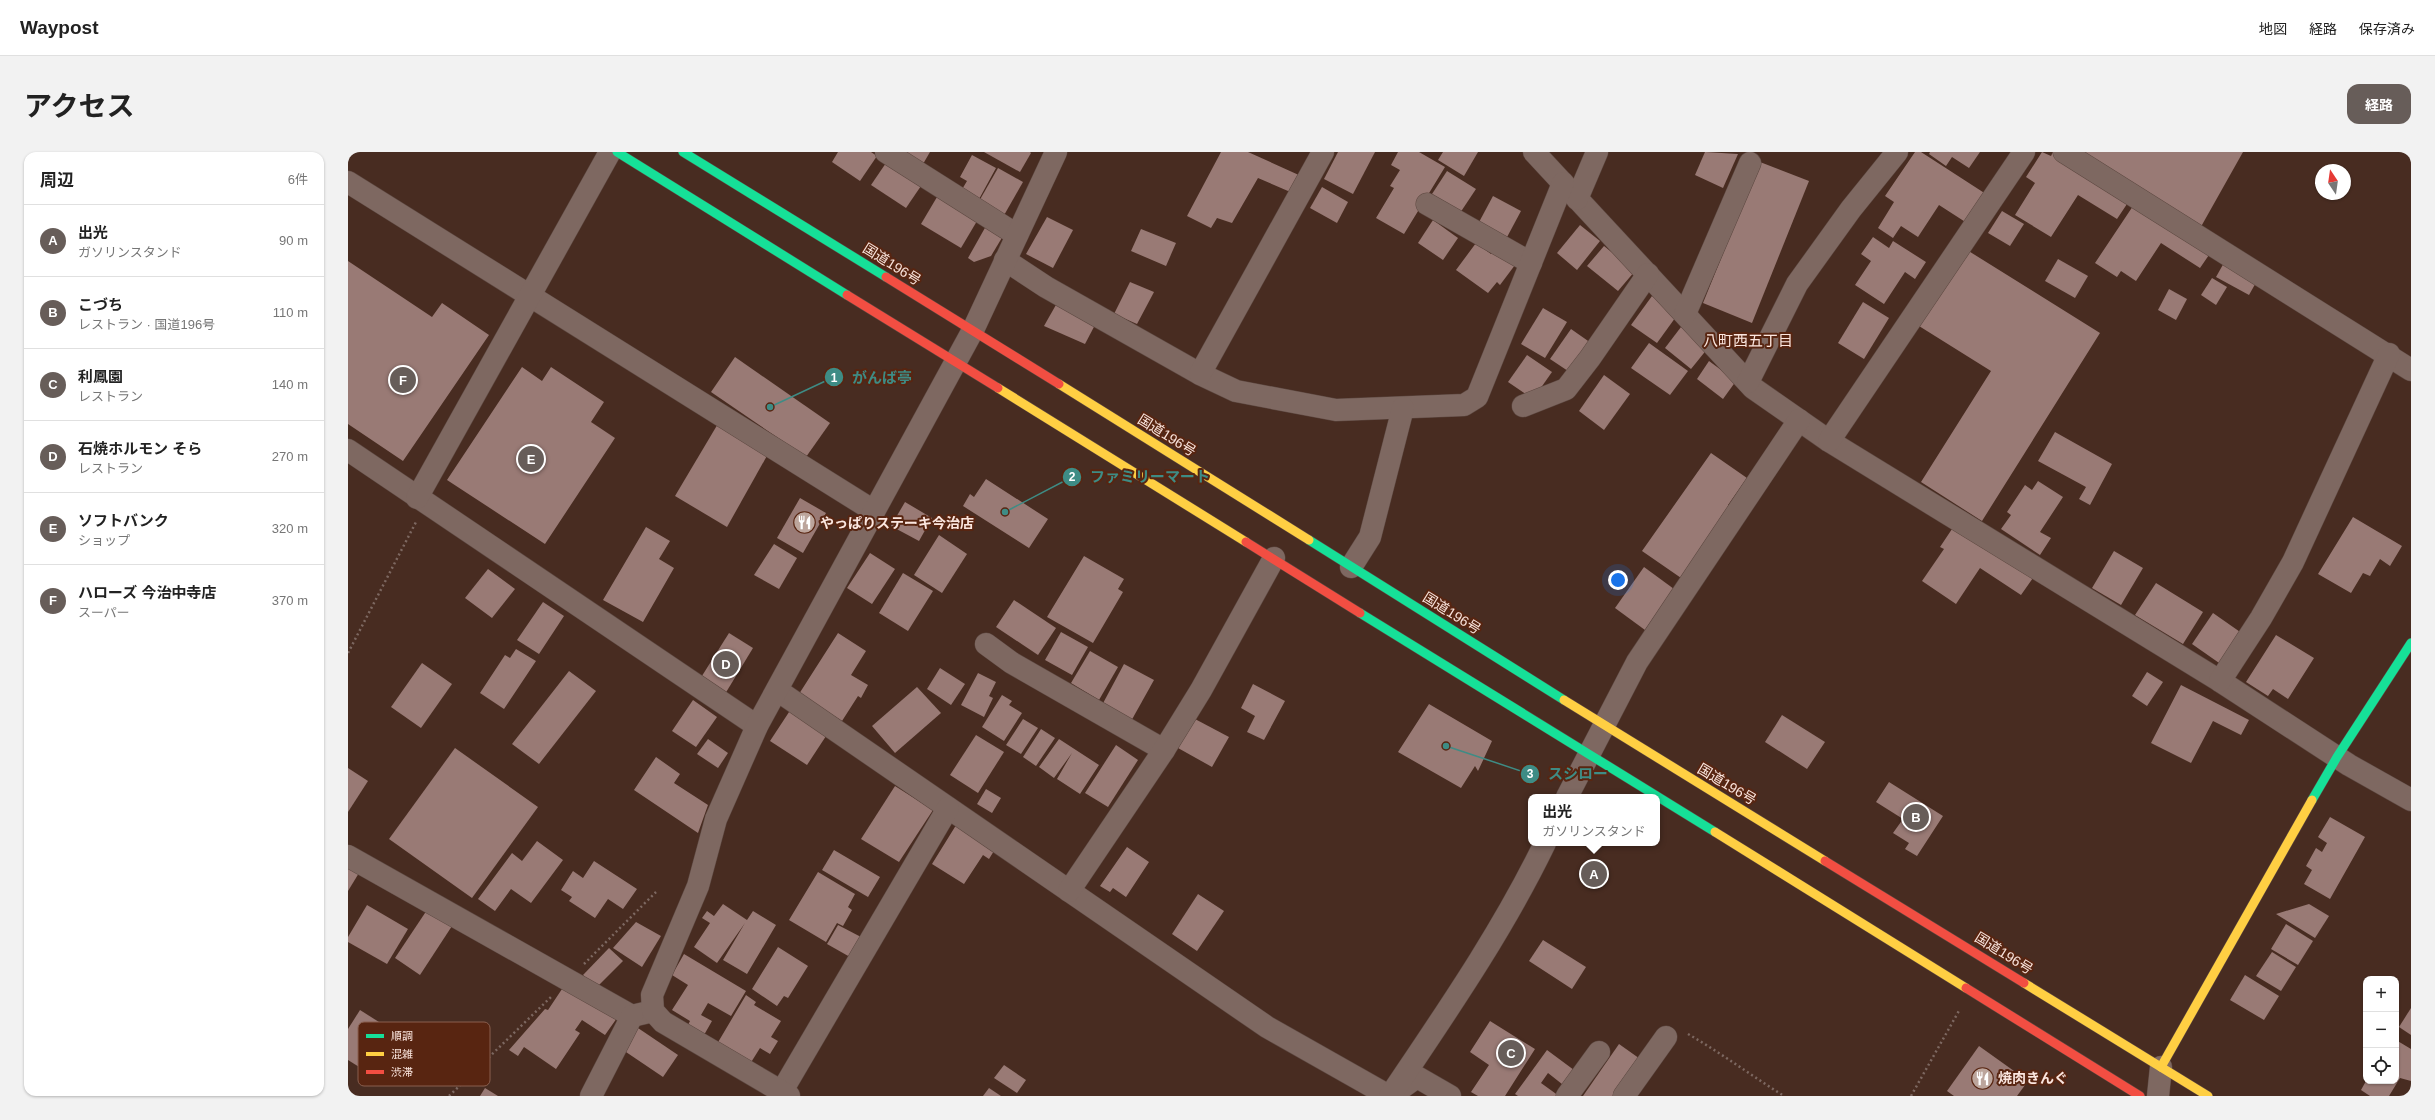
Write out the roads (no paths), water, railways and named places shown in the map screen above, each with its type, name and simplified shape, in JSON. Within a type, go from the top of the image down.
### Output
[{"type":"main road","points":[[617,152],[1654,794]]},
{"type":"main road","name":"国道196号","points":[[683,152],[973,330],[1604,725],[2208,1096]]},
{"type":"main road","points":[[2161,1067],[2337,757],[2411,643]]},
{"type":"main road","points":[[1660,798],[2140,1096]]},
{"type":"street","points":[[422,501],[530,296],[610,152]]},
{"type":"street","points":[[886,152],[1017,235]]},
{"type":"street","points":[[948,808],[786,1094],[663,1022],[653,1011],[652,994],[698,886],[716,819],[757,726],[973,330],[1056,152]]},
{"type":"street","points":[[1200,374],[1323,152]]},
{"type":"street","points":[[1534,152],[1748,382],[1799,420],[1829,441],[2220,681],[2337,757],[2411,800]]},
{"type":"street","points":[[1005,260],[1046,287],[1200,374],[1236,391],[1336,410],[1464,406],[1477,397],[1531,263],[1570,191],[1597,152]]},
{"type":"street","points":[[1748,382],[1797,284],[1851,209],[1897,152]]},
{"type":"street","points":[[1829,441],[2024,152]]},
{"type":"street","points":[[2064,152],[2388,354],[2411,370]]},
{"type":"street","points":[[1685,314],[1750,163]]},
{"type":"street","points":[[348,182],[874,510]]},
{"type":"street","points":[[1427,204],[1531,263]]},
{"type":"street","points":[[1523,406],[1566,389],[1590,358],[1648,274]]},
{"type":"street","points":[[2220,681],[2261,618],[2293,562],[2388,354]]},
{"type":"street","points":[[1351,567],[1370,537],[1403,408]]},
{"type":"street","points":[[1568,794],[1588,753],[1637,662],[1799,420]]},
{"type":"street","points":[[348,450],[757,726]]},
{"type":"street","points":[[1069,891],[1164,750],[1201,690],[1274,558]]},
{"type":"street","points":[[986,644],[1012,663],[1164,750]]},
{"type":"street","points":[[777,690],[1267,1027],[1390,1096]]},
{"type":"street","points":[[1390,1096],[1481,960],[1530,875],[1544,846]]},
{"type":"street","points":[[348,856],[632,1016],[653,1011]]},
{"type":"street","points":[[591,1096],[632,1016]]},
{"type":"street","points":[[1624,1096],[1666,1037]]},
{"type":"street","points":[[1567,1096],[1599,1052]]},
{"type":"street","points":[[2158,1096],[2161,1067]]},
{"type":"street","points":[[1390,1096],[1417,1077],[1450,1096]]},
{"type":"place","name":"ハローズ 今治中寺店","points":[[403,380]]},
{"type":"place","name":"がんば亭","points":[[770,407]]},
{"type":"place","name":"ソフトバンク","points":[[531,459]]},
{"type":"place","name":"ファミリーマート","points":[[1005,512]]},
{"type":"place","name":"やっぱりステーキ今治店","points":[[804,523]]},
{"type":"place","name":"石焼ホルモン そら","points":[[726,664]]},
{"type":"place","name":"スシロー","points":[[1446,746]]},
{"type":"place","name":"こづち","points":[[1916,817]]},
{"type":"place","name":"出光","points":[[1594,874]]},
{"type":"place","name":"利鳳園","points":[[1511,1053]]},
{"type":"place","name":"焼肉きんぐ","points":[[1982,1078]]},
{"type":"district","name":"八町西五丁目","points":[[1748,341]]}]
